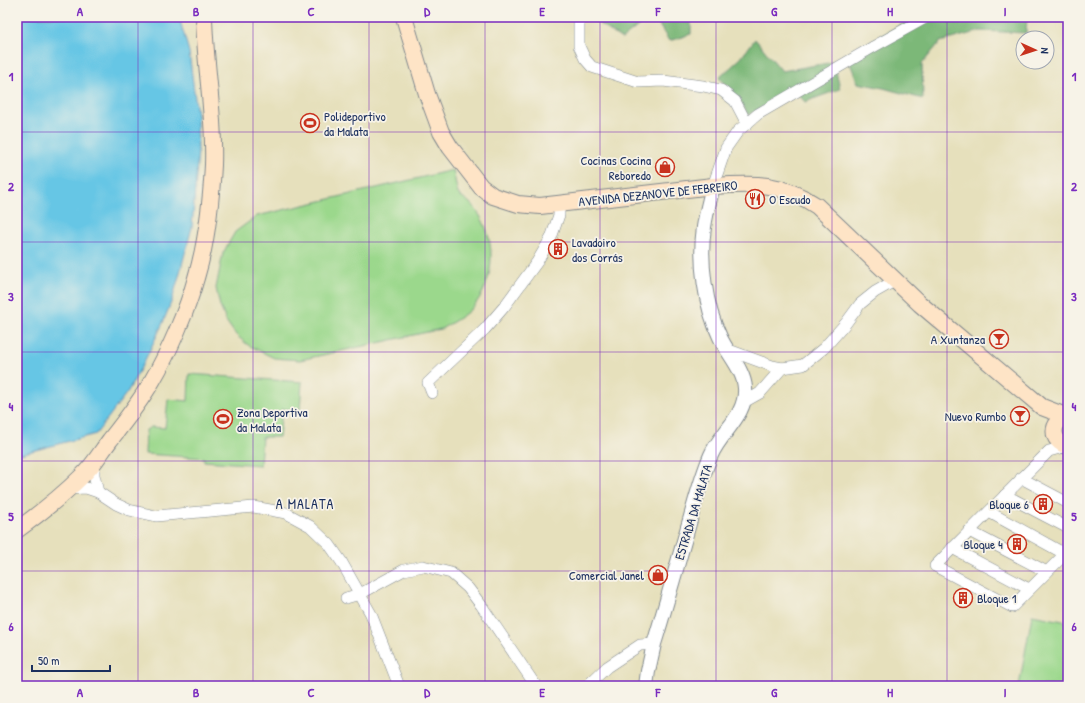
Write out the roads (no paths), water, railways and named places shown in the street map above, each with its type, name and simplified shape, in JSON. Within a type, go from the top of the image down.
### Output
[{"type":"main road","points":[[17,530],[83,475],[125,422],[152,381],[176,333],[196,279],[207,226],[213,164],[212,117],[204,17]]},
{"type":"main road","name":"AVENIDA DEZANOVE DE FEBREIRO","points":[[405,18],[427,94],[441,132],[450,147],[481,187],[493,196],[518,204],[540,206],[742,184],[770,186],[790,191],[806,198],[817,206],[920,304],[1042,407],[1068,417]]},
{"type":"main road","name":"AVENIDA DEZANOVE DE FEBREIRO","points":[[1042,407],[1055,431],[1059,442],[1068,446]]},
{"type":"main road","points":[[1055,431],[1059,421],[1068,417]]},
{"type":"street","points":[[579,17],[579,46],[585,59],[592,67],[638,82],[663,80],[721,90],[735,101],[747,124]]},
{"type":"street","points":[[713,186],[726,148],[738,132],[758,114],[927,17]]},
{"type":"street","name":"ESTRADA DA MALATA","points":[[646,686],[654,644],[704,474],[712,454],[739,413],[744,402],[745,387],[740,372],[719,336],[710,310],[704,281],[702,256],[704,228],[713,186]]},
{"type":"street","points":[[432,393],[428,382],[485,329],[504,307],[537,262],[551,238],[559,215],[560,204]]},
{"type":"street","points":[[726,349],[772,366],[782,368],[802,366],[824,348],[860,304],[875,292],[896,280]]},
{"type":"street","points":[[744,402],[760,392],[782,368]]},
{"type":"street","points":[[1049,451],[1055,431]]},
{"type":"street","points":[[989,512],[1067,552],[1012,607],[935,566],[1049,451],[1068,446]]},
{"type":"street","points":[[94,461],[94,475],[98,492]]},
{"type":"street","points":[[1021,478],[1068,503]]},
{"type":"street","points":[[67,489],[86,488],[98,492],[116,504],[129,510],[156,516],[254,507],[286,513],[310,526],[329,544],[360,594],[371,614],[399,686]]},
{"type":"street","points":[[1005,495],[1068,528]]},
{"type":"street","points":[[969,531],[1047,572]]},
{"type":"street","points":[[952,548],[1029,589]]},
{"type":"street","points":[[346,598],[360,594],[404,570],[423,566],[451,573],[468,588],[536,686]]},
{"type":"street","points":[[587,686],[607,667],[640,645],[654,644]]},
{"type":"water","points":[[17,17],[179,17],[189,52],[197,114],[198,151],[192,227],[172,300],[162,325],[128,391],[96,434],[17,455]]},
{"type":"place","name":"Polideportivo da Malata","points":[[310,123]]},
{"type":"place","name":"Cocinas Cocina Reboredo","points":[[665,167]]},
{"type":"place","name":"O Escudo","points":[[755,199]]},
{"type":"place","name":"Lavadoiro dos Corrás","points":[[558,249]]},
{"type":"place","name":"A Xuntanza","points":[[999,339]]},
{"type":"place","name":"Nuevo Rumbo","points":[[1020,416]]},
{"type":"place","name":"Zona Deportiva da Malata","points":[[223,419]]},
{"type":"place","name":"Bloque 6","points":[[1043,504]]},
{"type":"place","name":"Bloque 4","points":[[1017,544]]},
{"type":"place","name":"Comercial Janel","points":[[658,575]]},
{"type":"place","name":"Bloque 1","points":[[963,598]]},
{"type":"district","name":"A MALATA","points":[[305,503]]}]
